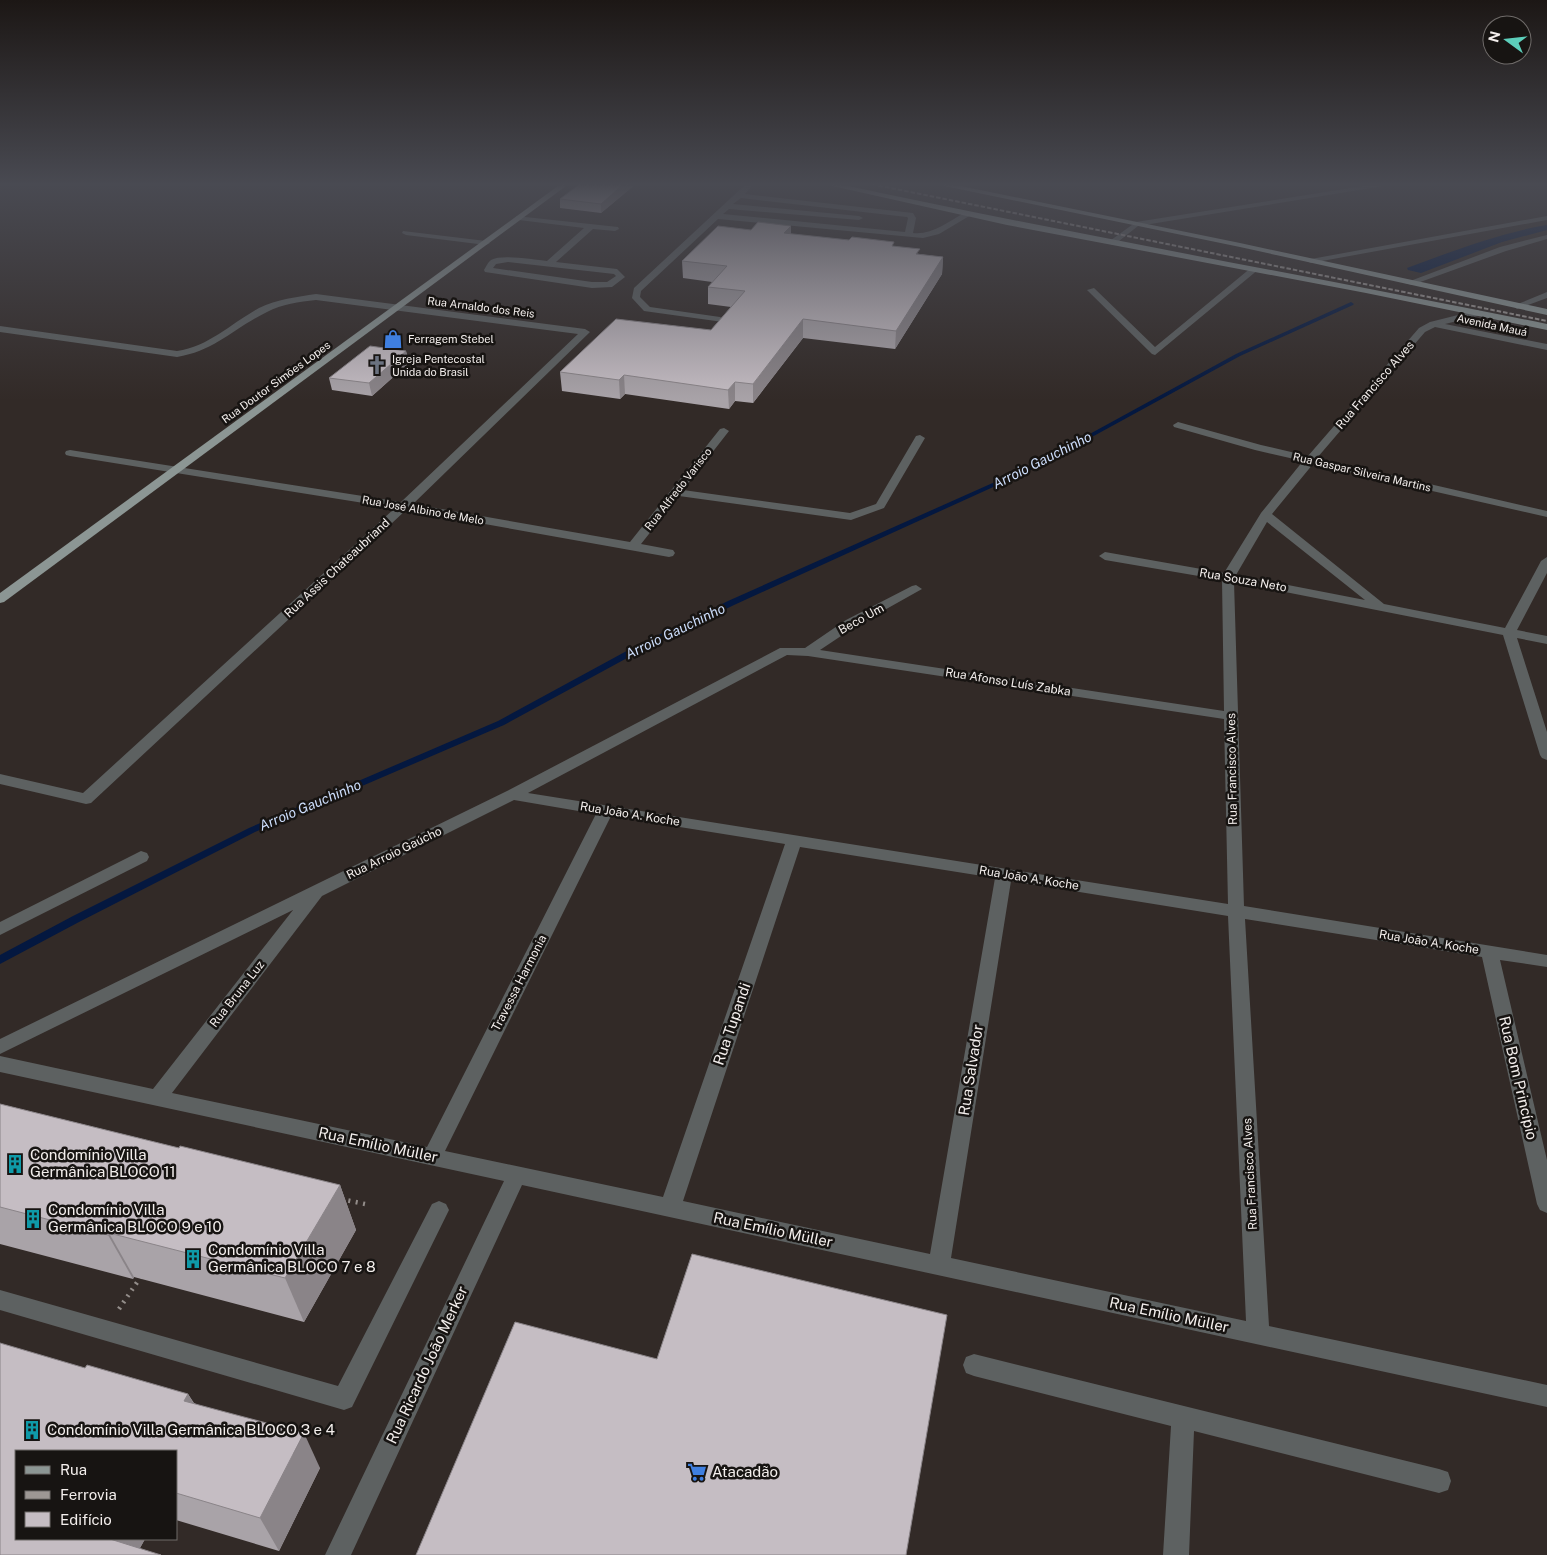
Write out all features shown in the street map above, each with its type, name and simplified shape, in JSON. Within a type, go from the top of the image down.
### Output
[{"type":"main road","name":"Rua Doutor Simões Lopes","points":[[0,599],[469,256]]},
{"type":"main road","name":"Avenida Mauá","points":[[1181,256],[1366,290],[1547,327]]},
{"type":"main road","name":"Avenida Mauá","points":[[1284,256],[1547,312]]},
{"type":"street","points":[[549,264],[617,272],[621,277],[609,285],[592,285],[488,270],[493,262],[501,260],[549,264],[558,256]]},
{"type":"street","points":[[674,256],[637,290],[636,298],[647,309],[720,320]]},
{"type":"street","points":[[1310,261],[1340,256]]},
{"type":"street","points":[[1409,283],[1486,256]]},
{"type":"street","points":[[1091,290],[1155,352],[1255,269]]},
{"type":"street","points":[[1517,306],[1547,295]]},
{"type":"street","name":"Rua Arnaldo dos Reis","points":[[0,329],[177,354],[190,353],[205,348],[263,310],[316,297],[585,332]]},
{"type":"street","name":"Rua Francisco Alves","points":[[1258,1334],[1236,911],[1228,577],[1265,515],[1422,330],[1433,324],[1478,313]]},
{"type":"street","name":"Avenida Mauá","points":[[1433,324],[1547,347]]},
{"type":"street","name":"Rua Assis Chateaubriand","points":[[0,779],[86,800],[404,506],[585,332]]},
{"type":"street","name":"Rua Gaspar Silveira Martins","points":[[1178,425],[1310,460],[1547,514]]},
{"type":"street","name":"Rua Alfredo Varisco","points":[[633,546],[724,431]]},
{"type":"street","points":[[676,492],[850,517],[880,506],[920,438]]},
{"type":"street","name":"Rua José Albino de Melo","points":[[70,453],[404,506],[669,553]]},
{"type":"street","name":"Rua Souza Neto","points":[[1265,515],[1380,606]]},
{"type":"street","name":"Rua Souza Neto","points":[[1105,556],[1228,577],[1547,640]]},
{"type":"street","points":[[1547,561],[1509,633],[1547,755]]},
{"type":"street","name":"Beco Um","points":[[808,652],[851,623],[916,589]]},
{"type":"street","name":"Rua Afonso Luís Zabka","points":[[785,651],[808,652],[1230,716]]},
{"type":"street","name":"Rua Arroio Gaúcho","points":[[0,1047],[512,795],[785,651]]},
{"type":"street","name":"Rua João A. Koche","points":[[512,795],[1547,961]]},
{"type":"street","name":"Travessa Harmonia","points":[[432,1157],[606,810]]},
{"type":"street","name":"Rua Tupandi","points":[[670,1208],[794,840]]},
{"type":"street","points":[[0,929],[141,857]]},
{"type":"street","name":"Rua Salvador","points":[[939,1266],[1004,874]]},
{"type":"street","name":"Rua Bruna Luz","points":[[157,1098],[317,891]]},
{"type":"street","name":"Rua Bom Princípio","points":[[1490,952],[1547,1204]]},
{"type":"street","name":"Rua Emílio Müller","points":[[0,1064],[1547,1396]]},
{"type":"street","name":"Rua Ricardo João Merker","points":[[338,1555],[517,1175]]},
{"type":"street","points":[[0,1300],[344,1399],[439,1210]]},
{"type":"street","points":[[974,1365],[1439,1481]]},
{"type":"street","points":[[1176,1555],[1183,1418]]},
{"type":"path","points":[[336,1197],[365,1204]]},
{"type":"path","points":[[104,1330],[143,1273]]},
{"type":"water","points":[[1441,256],[1467,256],[1421,273],[1408,270],[1407,268]]},
{"type":"building","points":[[688,256],[943,257],[896,331],[803,319],[753,384],[735,382],[728,390],[624,375],[619,380],[560,372],[616,319],[711,330],[745,291],[708,287],[727,266],[682,261]]},
{"type":"building","points":[[370,346],[406,351],[369,383],[329,378]]},
{"type":"building","points":[[0,1104],[340,1185],[285,1278],[0,1207]]},
{"type":"building","name":"Atacadão","points":[[692,1254],[947,1315],[906,1555],[416,1555],[515,1322],[657,1359]]},
{"type":"building","points":[[0,1343],[85,1368],[87,1365],[188,1394],[184,1401],[304,1433],[260,1518],[178,1494],[178,1450],[15,1450],[15,1540],[113,1540],[161,1555],[0,1555]]},
{"type":"waterway","name":"Arroio Gauchinho","points":[[0,960],[76,919],[252,830],[501,723],[637,649],[731,603],[1035,466],[1238,355],[1351,304]]},
{"type":"railway","points":[[1224,256],[1547,321]]},
{"type":"place","name":"Ferragem Stebel","points":[[393,339]]},
{"type":"place","name":"Igreja Pentecostal Unida do Brasil","points":[[377,365]]},
{"type":"place","name":"Condomínio Villa Germânica BLOCO 11","points":[[15,1164]]},
{"type":"place","name":"Condomínio Villa Germânica BLOCO 9 e 10","points":[[33,1219]]},
{"type":"place","name":"Condomínio Villa Germânica BLOCO 7 e 8","points":[[193,1259]]},
{"type":"place","name":"Condomínio Villa Germânica BLOCO 3 e 4","points":[[32,1430]]},
{"type":"place","name":"Atacadão","points":[[697,1472]]}]
